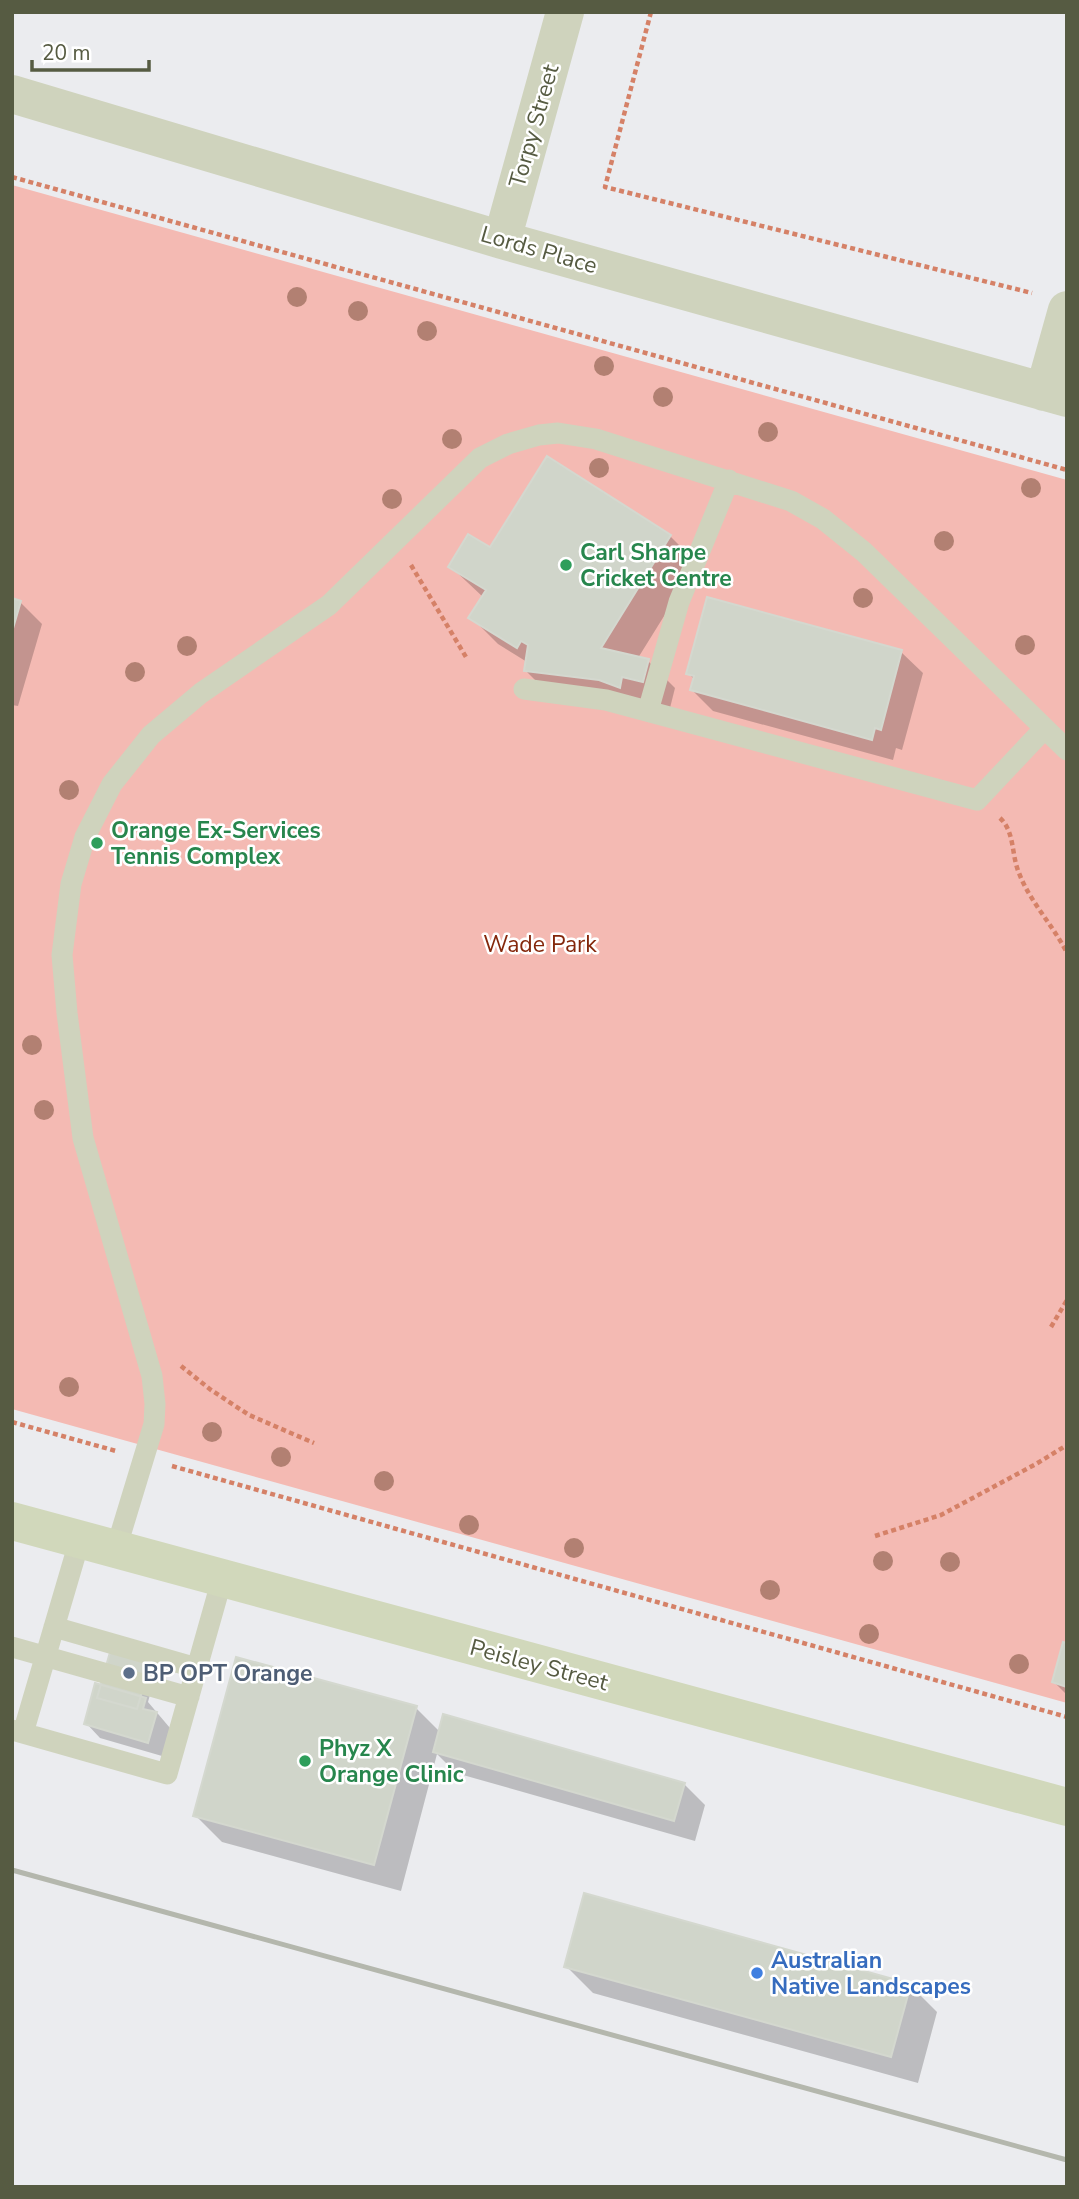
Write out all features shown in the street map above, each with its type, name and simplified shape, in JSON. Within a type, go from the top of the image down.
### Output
[{"type":"main road","name":"Peisley Street","points":[[12,1521],[1067,1807]]},
{"type":"street","name":"Torpy Street","points":[[502,240],[565,12]]},
{"type":"street","name":"Lords Place","points":[[12,94],[502,240],[1055,395]]},
{"type":"street","points":[[1054,303],[1055,395]]},
{"type":"lane","points":[[116,1549],[154,1424],[155,1404],[152,1376],[83,1138],[67,1013],[62,955],[71,884],[85,837],[113,784],[151,735],[201,693],[329,605],[480,458],[508,444],[539,435],[558,433],[596,439],[791,501],[823,519],[864,552],[1067,750]]},
{"type":"lane","points":[[648,711],[679,602],[729,480]]},
{"type":"lane","points":[[524,689],[606,700],[977,800],[1044,729]]},
{"type":"lane","points":[[80,1539],[46,1656],[18,1731],[167,1774],[222,1579]]},
{"type":"lane","points":[[54,1628],[197,1668]]},
{"type":"lane","points":[[12,1647],[189,1697]]},
{"type":"path","points":[[651,12],[605,187],[1054,303]]},
{"type":"path","points":[[12,177],[1067,470]]},
{"type":"path","points":[[396,540],[466,657]]},
{"type":"path","points":[[977,800],[1006,824],[1020,876],[1067,953]]},
{"type":"path","points":[[1051,1327],[1067,1300]]},
{"type":"path","points":[[176,1362],[249,1415],[314,1443]]},
{"type":"path","points":[[12,1422],[1067,1717]]},
{"type":"path","points":[[874,1536],[941,1515],[1067,1445]]},
{"type":"green space","name":"Wade Park","points":[[12,185],[1067,480],[1067,1703],[12,1409]]},
{"type":"building","points":[[547,456],[671,535],[601,648],[649,659],[643,682],[622,677],[620,688],[599,680],[524,671],[528,645],[521,641],[517,648],[468,618],[486,590],[448,567],[468,534],[490,547]]},
{"type":"building","points":[[707,597],[902,650],[881,730],[875,728],[872,740],[690,690],[694,676],[686,674]]},
{"type":"building","points":[[12,598],[21,601],[12,632]]},
{"type":"building","points":[[114,1638],[154,1650],[137,1709],[97,1698]]},
{"type":"building","points":[[1063,1642],[1067,1643],[1067,1687],[1052,1682]]},
{"type":"building","name":"Phyz X Orange Clinic","points":[[236,1657],[417,1706],[374,1865],[193,1816]]},
{"type":"building","points":[[95,1683],[146,1698],[143,1709],[157,1712],[148,1743],[84,1724]]},
{"type":"building","points":[[443,1714],[685,1783],[674,1821],[433,1752]]},
{"type":"building","points":[[584,1893],[911,1984],[891,2057],[564,1967]]},
{"type":"railway","points":[[12,1870],[1067,2160]]},
{"type":"place","name":"Carl Sharpe Cricket Centre","points":[[566,565]]},
{"type":"place","name":"Orange Ex-Services Tennis Complex","points":[[97,843]]},
{"type":"place","name":"BP OPT Orange","points":[[129,1673]]},
{"type":"place","name":"Phyz X Orange Clinic","points":[[305,1761]]},
{"type":"place","name":"Australian Native Landscapes","points":[[757,1973]]}]
